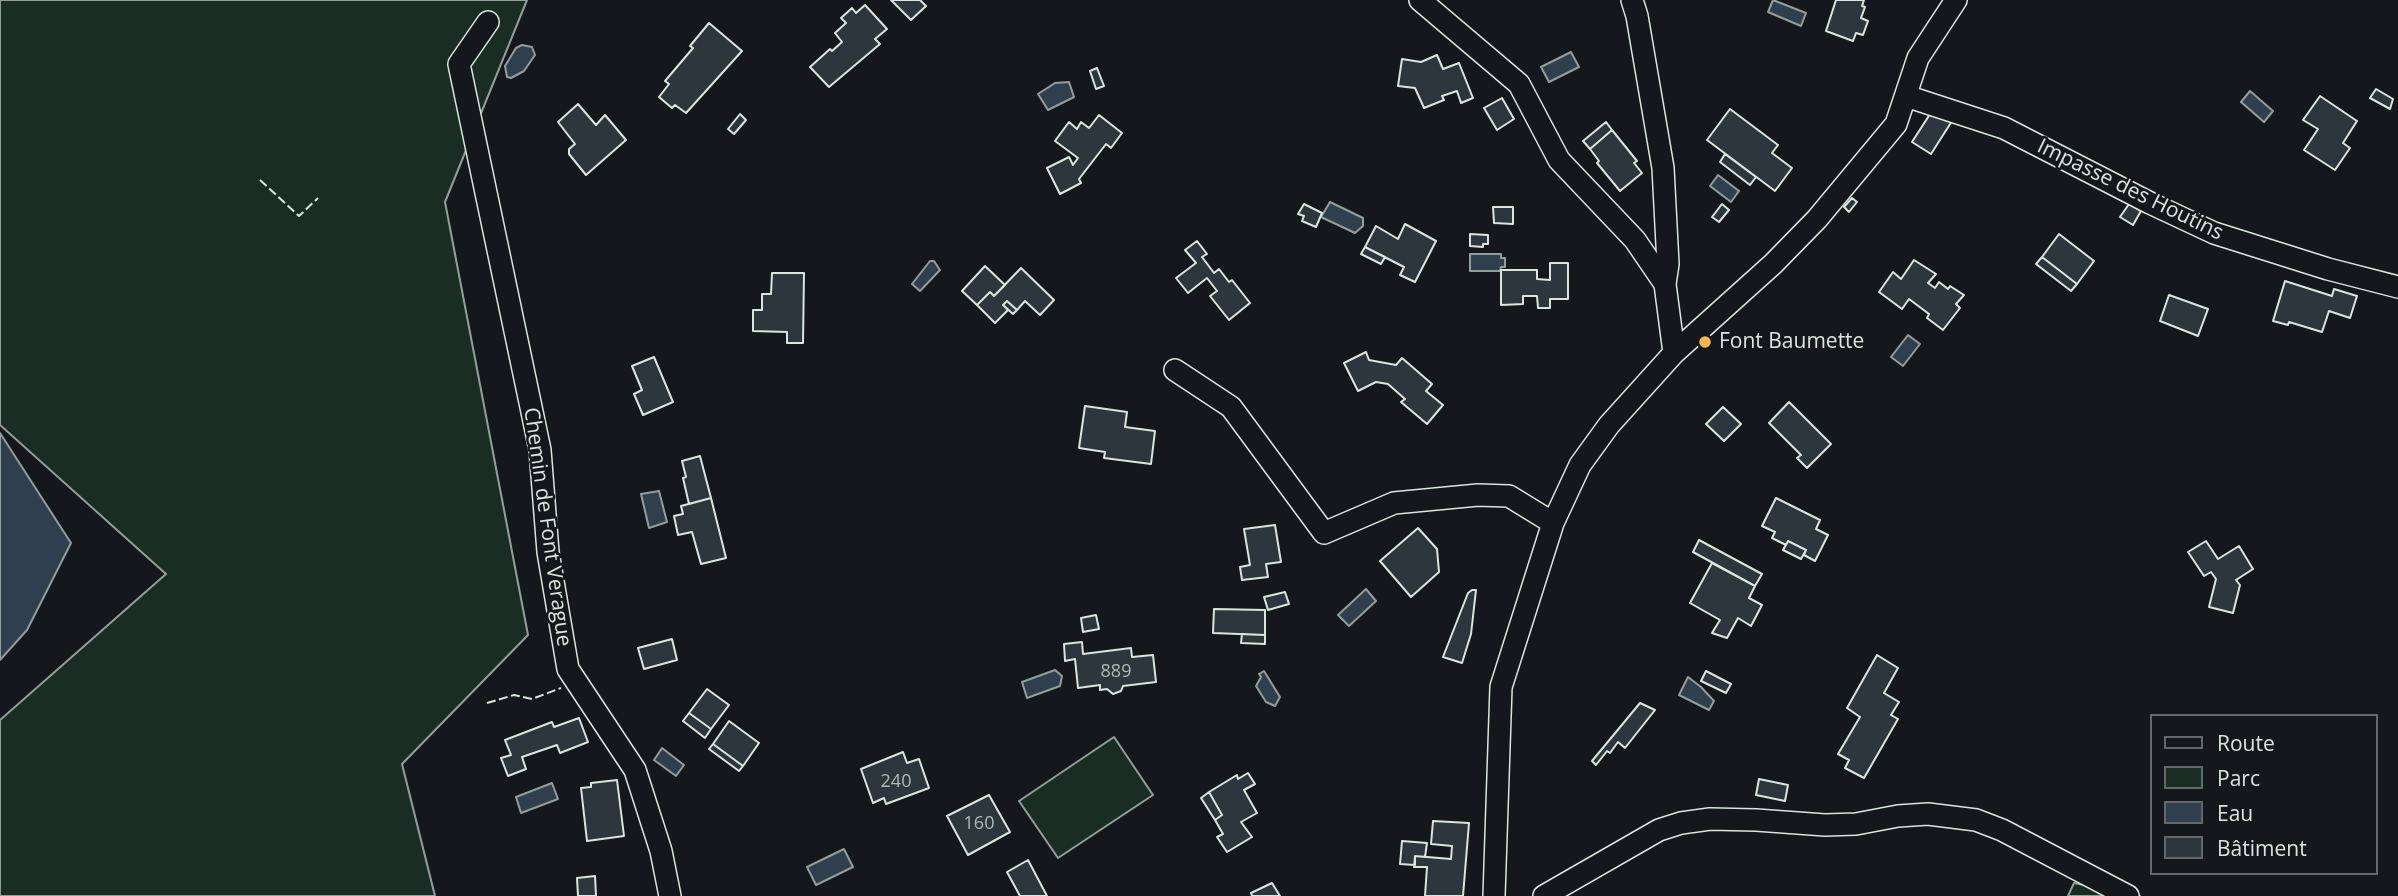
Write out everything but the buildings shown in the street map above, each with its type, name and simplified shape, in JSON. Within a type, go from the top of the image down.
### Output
[{"type":"street","points":[[1420,0],[1519,84],[1559,160],[1635,240],[1665,284]]},
{"type":"street","points":[[1632,0],[1663,169],[1668,264],[1665,284],[1674,353]]},
{"type":"street","points":[[1494,896],[1501,687],[1553,523],[1580,465],[1609,425],[1674,353],[1773,264],[1817,219],[1896,124],[1918,58],[1956,0]]},
{"type":"street","name":"Chemin de Font Verague","points":[[488,22],[459,64],[540,450],[548,552],[568,669],[635,770],[661,851],[670,896]]},
{"type":"street","name":"Impasse des Houtins","points":[[1906,96],[2004,128],[2214,233],[2328,269],[2398,287]]},
{"type":"street","points":[[1175,370],[1231,407],[1324,533],[1394,503],[1478,495],[1509,496],[1553,523]]},
{"type":"street","points":[[1544,896],[1659,830],[1681,823],[1710,819],[1856,824],[1898,816],[1928,814],[1976,820],[2002,830],[2128,896]]},
{"type":"green space","points":[[0,0],[527,0],[445,202],[528,635],[402,764],[435,896],[0,896],[0,720],[166,574],[0,425]]},
{"type":"green space","points":[[1114,737],[1153,795],[1058,858],[1019,801]]},
{"type":"green space","points":[[2074,883],[2140,896],[2068,896]]},
{"type":"water","points":[[1773,0],[1806,13],[1801,26],[1768,12]]},
{"type":"water","points":[[522,45],[532,47],[535,55],[524,71],[511,78],[507,77],[505,66],[516,48]]},
{"type":"water","points":[[1571,52],[1579,67],[1549,82],[1541,67]]},
{"type":"water","points":[[1069,82],[1074,97],[1048,110],[1038,94],[1055,83]]},
{"type":"water","points":[[2250,91],[2273,111],[2264,122],[2241,102]]},
{"type":"water","points":[[1718,175],[1739,191],[1731,202],[1710,186]]},
{"type":"water","points":[[1330,202],[1363,218],[1363,226],[1355,233],[1321,217]]},
{"type":"water","points":[[1470,254],[1501,254],[1501,258],[1505,258],[1505,267],[1501,267],[1500,271],[1470,271]]},
{"type":"water","points":[[930,261],[934,261],[940,270],[920,291],[912,284]]},
{"type":"water","points":[[1908,335],[1920,344],[1903,366],[1891,357]]},
{"type":"water","points":[[0,433],[71,543],[27,630],[0,660]]},
{"type":"water","points":[[659,491],[667,522],[649,528],[641,494]]},
{"type":"water","points":[[1366,589],[1376,601],[1349,626],[1338,615]]},
{"type":"water","points":[[1055,670],[1062,676],[1060,686],[1027,698],[1022,682]]},
{"type":"water","points":[[1264,671],[1280,697],[1275,706],[1266,702],[1256,686],[1261,677],[1259,674]]},
{"type":"water","points":[[1688,677],[1714,701],[1709,710],[1679,695]]},
{"type":"water","points":[[662,748],[684,765],[676,776],[654,760]]},
{"type":"water","points":[[552,783],[558,799],[521,813],[516,797]]},
{"type":"water","points":[[844,849],[853,867],[816,885],[807,867]]},
{"type":"fence","points":[[260,180],[299,216],[318,198]]},
{"type":"fence","points":[[487,703],[514,695],[532,699],[561,688]]},
{"type":"place","name":"Font Baumette","points":[[1705,342]]}]
